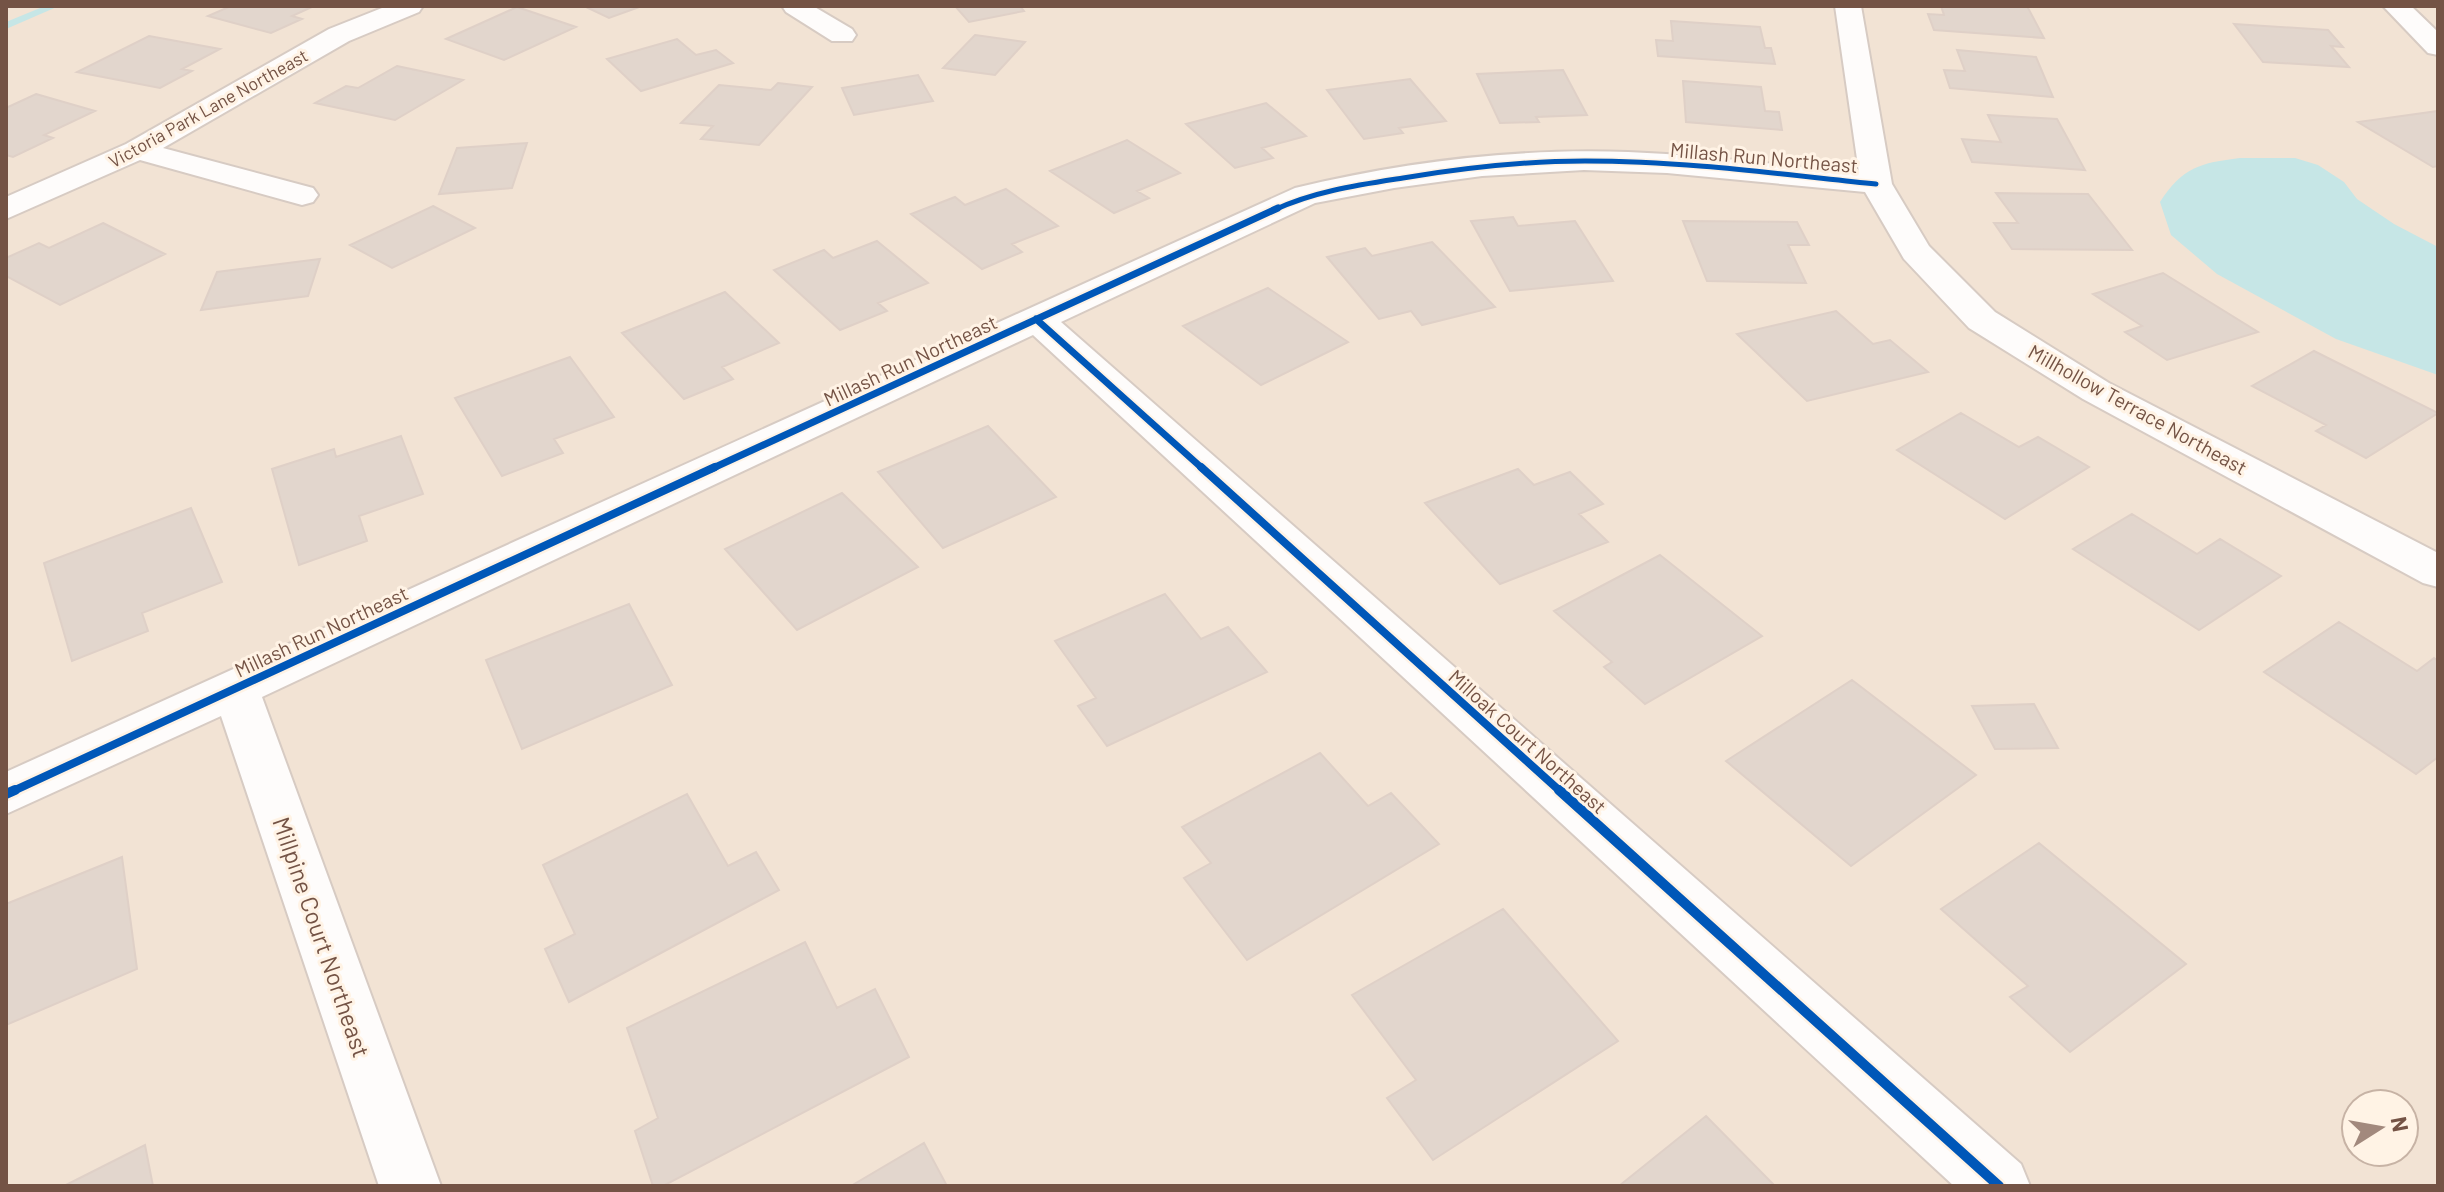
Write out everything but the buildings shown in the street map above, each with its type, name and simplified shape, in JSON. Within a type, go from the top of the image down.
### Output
[{"type":"street","name":"Victoria Park Lane Northeast","points":[[6,209],[137,150],[339,35],[410,6]]},
{"type":"street","points":[[795,6],[842,35]]},
{"type":"street","name":"Millhollow Terrace Northeast","points":[[1848,6],[1876,184],[1916,252],[1982,320],[2096,391],[2438,572]]},
{"type":"street","points":[[2396,6],[2438,47]]},
{"type":"street","points":[[137,150],[302,195]]},
{"type":"street","name":"Millash Run Northeast","points":[[6,794],[1306,195],[1432,171],[1544,162],[1662,164],[1876,184]]},
{"type":"street","name":"Milloak Court Northeast","points":[[1036,319],[1999,1186]]},
{"type":"street","name":"Millpine Court Northeast","points":[[235,688],[410,1186]]},
{"type":"shaded area","points":[[6,6],[2438,6],[2438,1186],[6,1186]]},
{"type":"water","points":[[2240,158],[2295,158],[2318,165],[2344,182],[2357,199],[2394,224],[2438,247],[2438,375],[2336,339],[2217,274],[2171,235],[2160,202],[2168,190],[2185,174],[2203,165]]},
{"type":"waterway","points":[[6,26],[54,6]]},
{"type":"cycle path","points":[[6,794],[1306,195],[1453,170],[1584,161],[1709,167],[1876,184]]},
{"type":"cycle path","points":[[1036,319],[1999,1186]]}]
